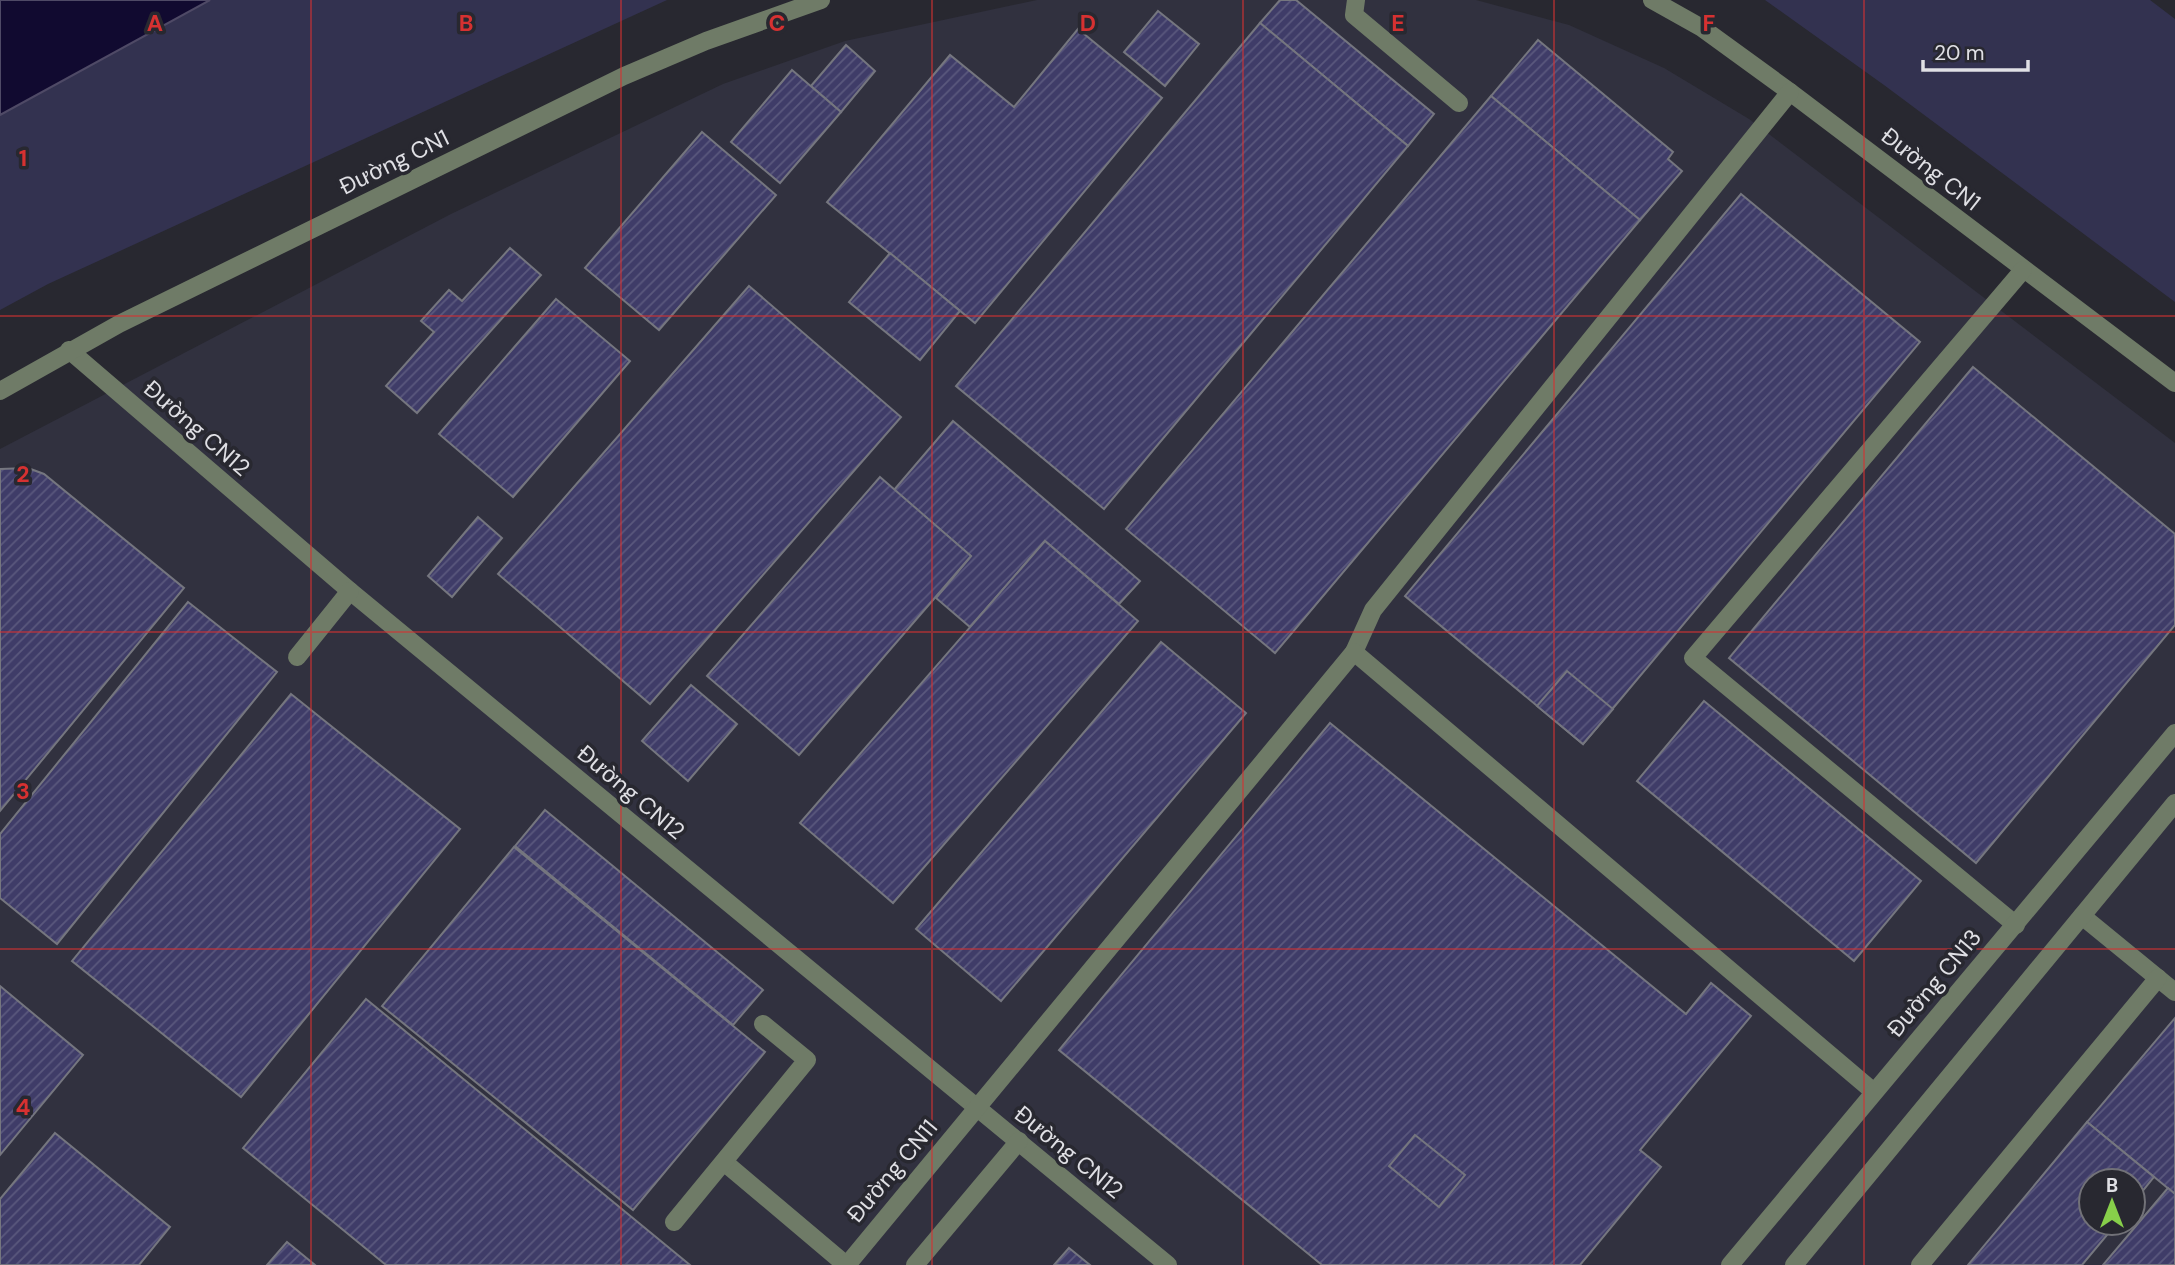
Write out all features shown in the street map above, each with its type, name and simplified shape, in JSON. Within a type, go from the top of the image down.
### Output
[{"type":"street","name":"Đường CN1","points":[[0,391],[69,351],[624,76],[706,41],[821,0]]},
{"type":"street","points":[[1356,0],[1354,15],[1458,103]]},
{"type":"street","name":"Đường CN1","points":[[1652,0],[1702,28],[1790,92],[2175,383]]},
{"type":"street","name":"Đường CN11","points":[[846,1265],[1354,652],[1373,610],[1790,92]]},
{"type":"street","points":[[2016,925],[1693,658],[2023,270]]},
{"type":"street","name":"Đường CN12","points":[[69,351],[350,591],[1168,1265]]},
{"type":"street","points":[[297,657],[350,591]]},
{"type":"street","points":[[1354,652],[1874,1092]]},
{"type":"street","name":"Đường CN13","points":[[1730,1265],[2175,733]]},
{"type":"street","points":[[1794,1265],[2175,803]]},
{"type":"street","points":[[2082,916],[2175,992]]},
{"type":"street","points":[[1920,1265],[2158,978]]},
{"type":"street","points":[[674,1222],[807,1060],[763,1024]]},
{"type":"street","points":[[915,1265],[1019,1142]]},
{"type":"street","points":[[723,1162],[846,1265]]},
{"type":"shaded area","points":[[0,0],[210,0],[0,115]]},
{"type":"shaded area","points":[[210,0],[667,0],[48,284],[0,310],[0,115]]},
{"type":"shaded area","points":[[1037,0],[1476,0],[1569,25],[1664,68],[1749,119],[2175,443],[2175,1265],[0,1265],[0,449],[451,214],[723,84],[845,41]]},
{"type":"shaded area","points":[[1765,0],[2150,0],[2175,19],[2175,302],[1884,85]]},
{"type":"building","points":[[1280,0],[1296,0],[1434,114],[1408,146],[1260,23]]},
{"type":"building","points":[[1158,11],[1199,44],[1165,86],[1124,52]]},
{"type":"building","points":[[1260,23],[1408,146],[1104,509],[956,386]]},
{"type":"building","points":[[1078,29],[1162,98],[975,323],[827,202],[950,55],[1014,107]]},
{"type":"building","points":[[1538,40],[1673,152],[1668,159],[1682,171],[1640,220],[1491,96]]},
{"type":"building","points":[[846,45],[875,71],[841,112],[811,86]]},
{"type":"building","points":[[792,70],[841,112],[780,183],[731,142]]},
{"type":"building","points":[[1491,96],[1640,220],[1275,653],[1126,529]]},
{"type":"building","points":[[702,132],[776,195],[659,330],[585,268]]},
{"type":"building","points":[[1741,194],[1920,342],[1583,744],[1405,596]]},
{"type":"building","points":[[510,248],[541,275],[417,413],[386,386],[434,332],[421,321],[449,290],[462,301]]},
{"type":"building","points":[[890,253],[960,311],[920,360],[849,302]]},
{"type":"building","points":[[749,286],[901,417],[650,704],[498,574]]},
{"type":"building","points":[[556,299],[630,361],[513,497],[439,434]]},
{"type":"building","points":[[1973,367],[2175,534],[2175,625],[1976,863],[1729,658]]},
{"type":"building","points":[[953,421],[1140,581],[1119,604],[1045,541],[970,627],[936,598],[971,556],[894,490]]},
{"type":"building","points":[[28,468],[44,474],[184,588],[0,811],[0,469]]},
{"type":"building","points":[[880,477],[971,556],[799,755],[707,676]]},
{"type":"building","points":[[478,517],[502,538],[452,597],[428,576]]},
{"type":"building","points":[[1045,541],[1138,621],[893,903],[800,823]]},
{"type":"building","points":[[188,602],[277,672],[57,944],[0,898],[0,834]]},
{"type":"building","points":[[1161,642],[1246,713],[1001,1001],[916,929]]},
{"type":"building","points":[[1567,671],[1613,709],[1583,744],[1537,706]]},
{"type":"building","points":[[691,685],[737,724],[688,781],[642,741]]},
{"type":"building","points":[[291,694],[460,829],[241,1097],[72,961]]},
{"type":"building","points":[[1704,701],[1921,881],[1854,961],[1637,781]]},
{"type":"building","points":[[1330,723],[1686,1014],[1711,983],[1751,1016],[1640,1150],[1661,1167],[1580,1265],[1322,1265],[1059,1050]]},
{"type":"building","points":[[545,810],[763,990],[733,1025],[515,846]]},
{"type":"building","points":[[514,847],[765,1052],[633,1210],[382,1006]]},
{"type":"building","points":[[0,986],[83,1055],[0,1155]]},
{"type":"building","points":[[366,999],[690,1265],[386,1265],[243,1148]]},
{"type":"building","points":[[2175,1018],[2175,1194],[2147,1171],[2147,1167],[2142,1167],[2087,1122]]},
{"type":"building","points":[[2087,1122],[2142,1167],[2077,1167],[2077,1237],[2105,1237],[2082,1265],[1968,1265]]},
{"type":"building","points":[[55,1133],[170,1227],[139,1265],[0,1265],[0,1199]]},
{"type":"building","points":[[1415,1135],[1465,1175],[1439,1207],[1389,1166]]},
{"type":"building","points":[[2147,1171],[2154,1177],[2147,1186]]},
{"type":"building","points":[[2168,1188],[2175,1194],[2175,1265],[2103,1265],[2127,1237],[2147,1237],[2147,1213]]},
{"type":"building","points":[[287,1242],[315,1265],[267,1265]]},
{"type":"building","points":[[1069,1248],[1090,1265],[1054,1265]]}]
